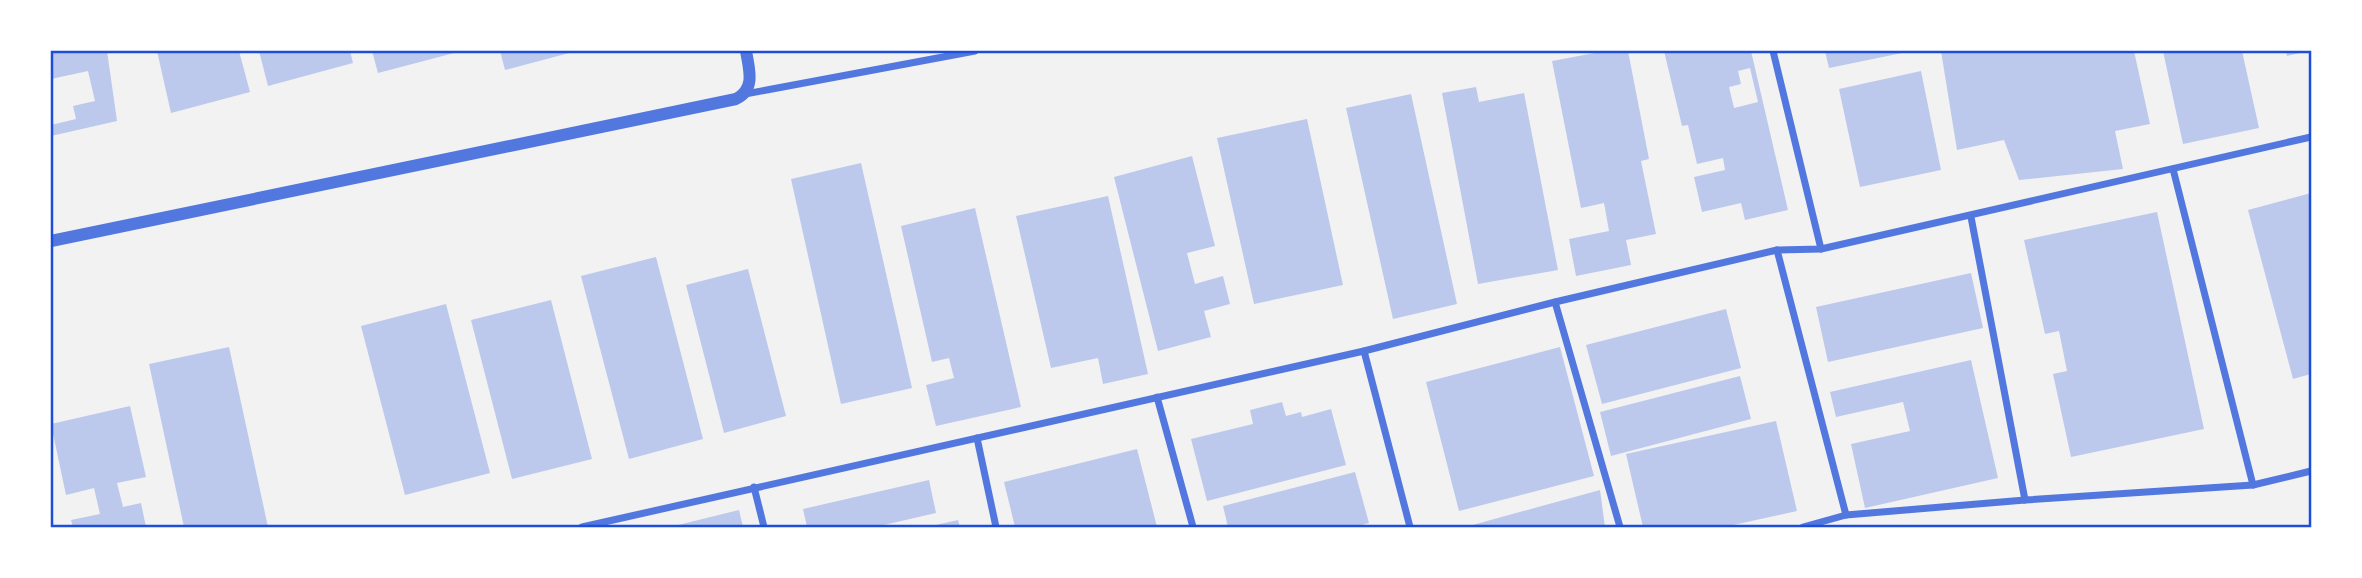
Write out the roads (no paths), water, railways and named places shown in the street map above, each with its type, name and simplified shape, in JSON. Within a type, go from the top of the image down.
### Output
[{"type":"street","points":[[745,94],[750,83],[746,51]]},
{"type":"street","points":[[51,240],[736,99],[745,94],[975,51]]},
{"type":"street","points":[[1773,51],[1821,250]]},
{"type":"street","points":[[582,527],[1364,351],[1555,302],[1777,250],[1821,250],[2311,137]]},
{"type":"street","points":[[2173,169],[2253,485]]},
{"type":"street","points":[[1971,216],[2025,500]]},
{"type":"street","points":[[1777,250],[1846,514]]},
{"type":"street","points":[[1555,302],[1620,527]]},
{"type":"street","points":[[1364,351],[1410,527]]},
{"type":"street","points":[[1157,397],[1193,527]]},
{"type":"street","points":[[977,438],[996,527]]},
{"type":"street","points":[[1803,527],[1846,514],[2253,485],[2311,471]]},
{"type":"street","points":[[754,487],[764,527]]}]
